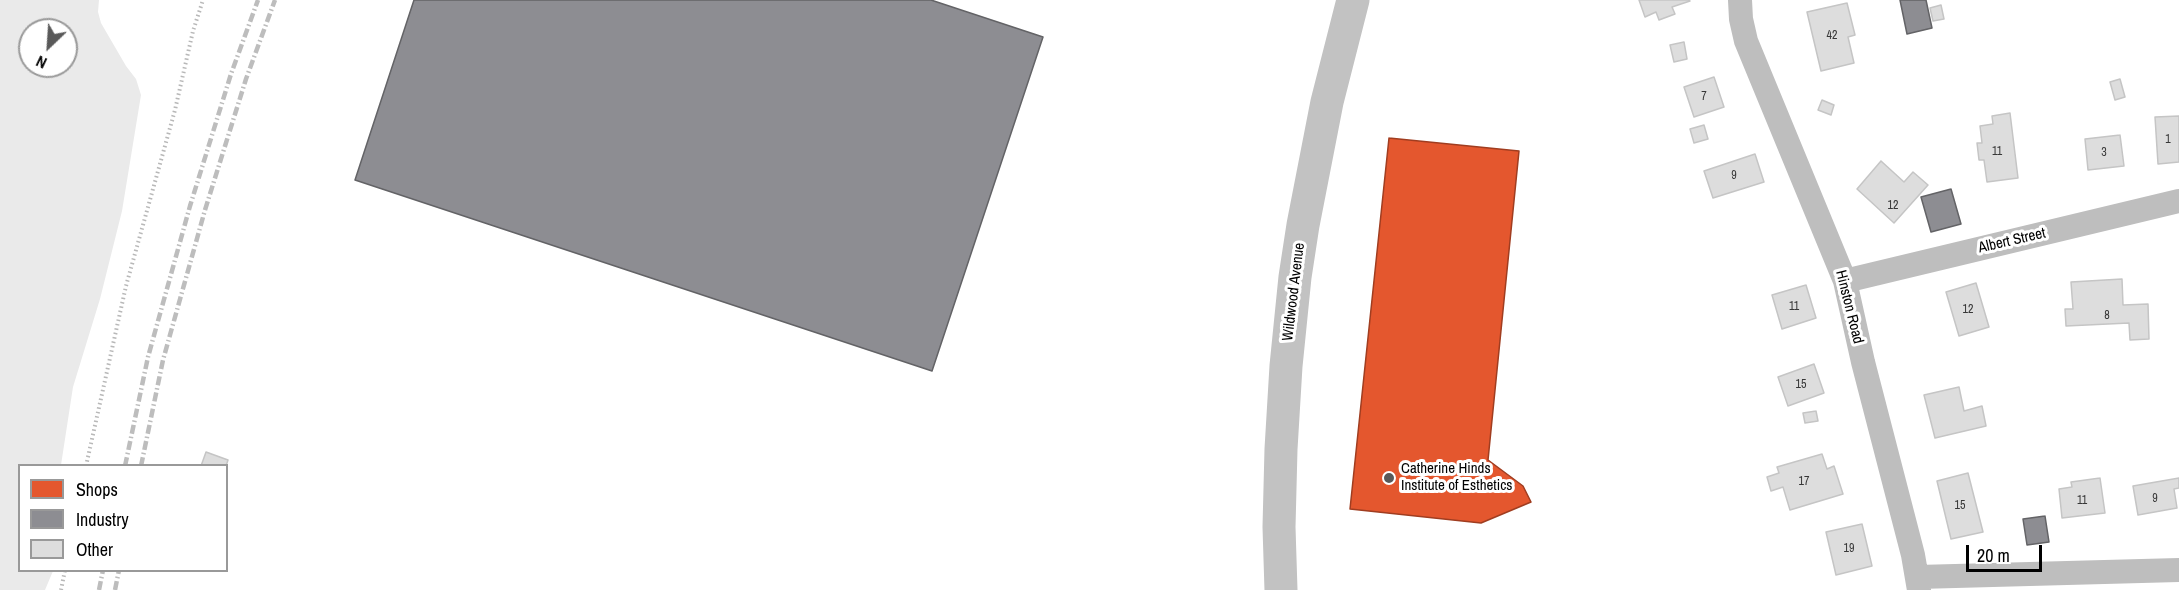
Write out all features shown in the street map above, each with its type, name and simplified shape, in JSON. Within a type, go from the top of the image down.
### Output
[{"type":"street","name":"Wildwood Avenue","points":[[1281,590],[1279,527],[1281,449],[1295,276],[1302,225],[1327,102],[1353,0]]},
{"type":"street","name":"Hinston Road","points":[[1740,0],[1746,41],[1845,281],[1918,583]]},
{"type":"street","name":"Albert Street","points":[[1845,281],[2179,201]]},
{"type":"street","points":[[1918,583],[2178,576]]},
{"type":"path","points":[[86,464],[126,286],[203,0]]},
{"type":"path","points":[[62,590],[65,572]]},
{"type":"shaded area","points":[[0,0],[99,0],[98,12],[101,23],[136,79],[141,95],[122,211],[100,299],[73,387],[61,464],[18,464],[18,572],[53,572],[45,590],[0,590]]},
{"type":"building: Shops","points":[[1389,138],[1519,151],[1488,460],[1523,486],[1531,502],[1481,523],[1350,509]]},
{"type":"building: Industry","points":[[414,0],[931,0],[1043,37],[932,371],[355,180]]},
{"type":"building: Industry","points":[[1900,0],[1926,0],[1932,28],[1907,34]]},
{"type":"building: Industry","points":[[1951,189],[1961,224],[1931,232],[1921,197]]},
{"type":"building: Industry","points":[[2045,516],[2049,542],[2027,545],[2023,519]]},
{"type":"building: Other","points":[[1639,0],[1690,1],[1672,7],[1675,14],[1659,20],[1656,12],[1645,17]]},
{"type":"building: Other","points":[[1847,3],[1855,35],[1848,37],[1854,63],[1821,71],[1807,12]]},
{"type":"building: Other","points":[[1941,5],[1944,19],[1933,21],[1930,8]]},
{"type":"building: Other","points":[[1684,42],[1687,59],[1674,62],[1670,45]]},
{"type":"building: Other","points":[[1714,77],[1724,107],[1694,117],[1684,87]]},
{"type":"building: Other","points":[[2120,79],[2125,97],[2115,100],[2110,82]]},
{"type":"building: Other","points":[[1822,100],[1834,105],[1831,115],[1818,110]]},
{"type":"building: Other","points":[[2010,113],[2018,178],[1987,182],[1984,160],[1979,160],[1977,143],[1982,143],[1980,126],[1993,124],[1992,116]]},
{"type":"building: Other","points":[[2179,116],[2179,162],[2158,164],[2155,117]]},
{"type":"building: Other","points":[[1704,125],[1708,139],[1694,143],[1690,129]]},
{"type":"building: Other","points":[[2120,135],[2124,166],[2088,170],[2085,139]]},
{"type":"building: Other","points":[[1755,154],[1764,182],[1713,198],[1704,171]]},
{"type":"building: Other","points":[[1881,161],[1904,182],[1913,172],[1928,185],[1894,223],[1857,189]]},
{"type":"building: Other","points":[[2122,279],[2123,305],[2148,304],[2149,339],[2130,340],[2129,323],[2066,326],[2065,309],[2073,309],[2071,282]]},
{"type":"building: Other","points":[[1976,283],[1989,327],[1959,336],[1946,292]]},
{"type":"building: Other","points":[[1806,285],[1816,318],[1782,329],[1772,295]]},
{"type":"building: Other","points":[[1814,364],[1824,393],[1788,406],[1778,377]]},
{"type":"building: Other","points":[[1959,387],[1964,411],[1982,406],[1986,426],[1935,438],[1924,395]]},
{"type":"building: Other","points":[[1816,411],[1818,421],[1805,423],[1803,413]]},
{"type":"building: Other","points":[[206,452],[228,460],[227,464],[202,464]]},
{"type":"building: Other","points":[[1822,454],[1827,469],[1834,466],[1843,494],[1790,510],[1783,487],[1771,491],[1767,477],[1779,473],[1777,467]]},
{"type":"building: Other","points":[[1968,473],[1983,532],[1951,539],[1937,481]]},
{"type":"building: Other","points":[[2100,478],[2105,513],[2062,518],[2059,489],[2072,487],[2071,482]]},
{"type":"building: Other","points":[[2179,478],[2179,488],[2174,489],[2177,508],[2138,515],[2133,486]]},
{"type":"building: Other","points":[[1862,524],[1872,566],[1836,575],[1826,532]]},
{"type":"railway","points":[[125,464],[148,357],[190,206],[231,74],[258,0]]},
{"type":"railway","points":[[141,464],[163,360],[205,210],[246,79],[275,0]]},
{"type":"railway","points":[[99,590],[103,572]]},
{"type":"railway","points":[[115,590],[119,572]]},
{"type":"place","name":"Catherine Hinds Institute of Esthetics","points":[[1389,478]]}]
